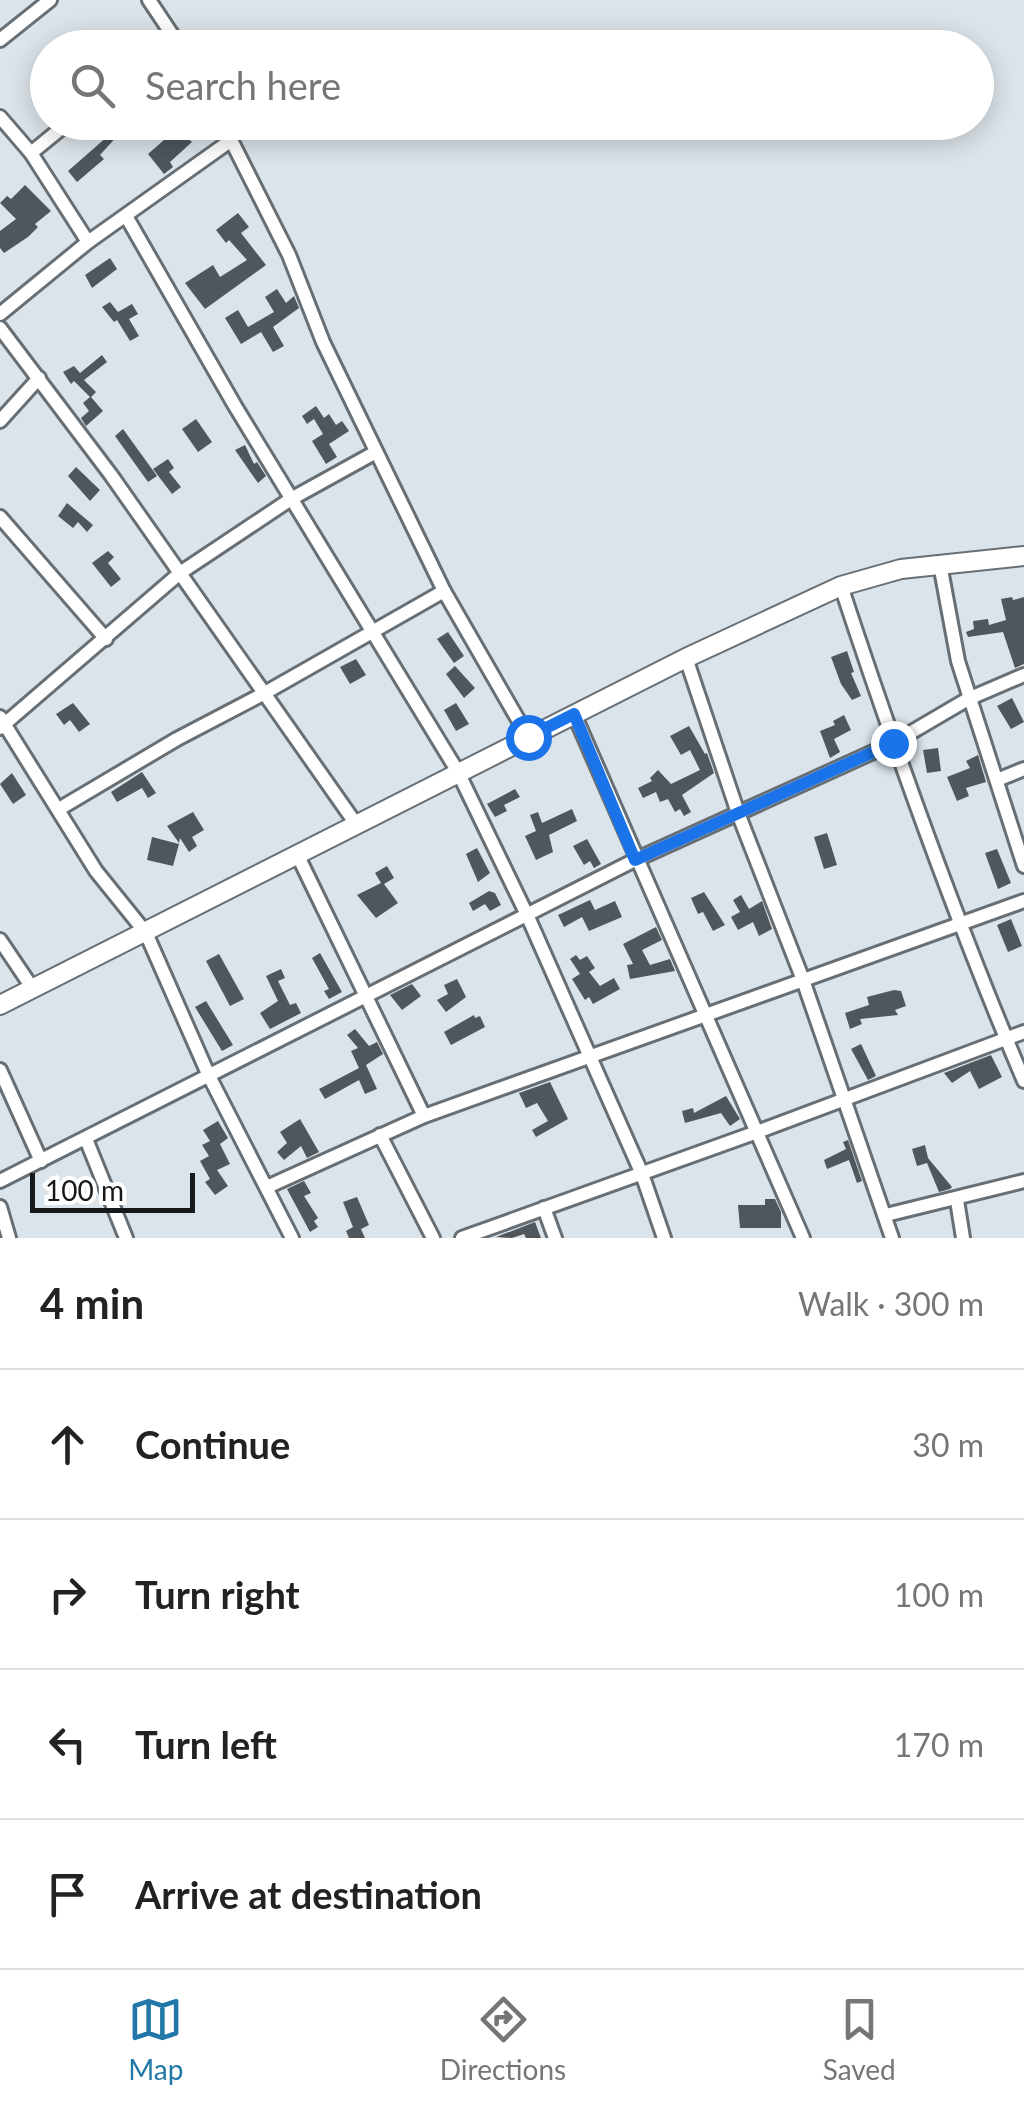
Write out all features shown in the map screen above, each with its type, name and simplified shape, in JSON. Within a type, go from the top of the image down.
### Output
[{"type":"main road","points":[[0,1005],[686,658],[841,586],[901,569],[1024,556]]},
{"type":"street","points":[[0,40],[50,0]]},
{"type":"street","points":[[148,0],[165,30]]},
{"type":"street","points":[[0,117],[31,153],[88,242]]},
{"type":"street","points":[[31,153],[47,140]]},
{"type":"street","points":[[0,314],[88,242],[230,141],[290,255],[323,342],[444,590],[528,737]]},
{"type":"street","points":[[126,216],[458,772],[528,916],[642,1174],[664,1238]]},
{"type":"street","points":[[0,328],[180,573],[356,824]]},
{"type":"street","points":[[0,422],[39,378]]},
{"type":"street","points":[[292,1238],[209,1076],[146,933],[96,871],[2,723],[180,573],[291,498],[376,452]]},
{"type":"street","points":[[0,518],[106,639]]},
{"type":"street","points":[[940,564],[968,699],[1024,866]]},
{"type":"street","points":[[841,586],[893,743],[1024,1080]]},
{"type":"street","points":[[59,809],[444,590]]},
{"type":"street","points":[[686,658],[892,1238]]},
{"type":"street","points":[[0,1181],[635,860],[893,743],[968,699],[1024,675]]},
{"type":"street","points":[[574,714],[802,1238]]},
{"type":"street","points":[[997,780],[1024,769]]},
{"type":"street","points":[[296,854],[424,1116]]},
{"type":"street","points":[[267,1187],[424,1116],[1024,901]]},
{"type":"street","points":[[0,940],[33,988]]},
{"type":"street","points":[[462,1238],[1024,1032]]},
{"type":"street","points":[[0,1070],[41,1161]]},
{"type":"street","points":[[380,1135],[433,1238]]},
{"type":"street","points":[[86,1139],[126,1238]]},
{"type":"street","points":[[886,1215],[1024,1181]]},
{"type":"street","points":[[958,1200],[963,1238]]},
{"type":"street","points":[[0,1208],[8,1238]]},
{"type":"street","points":[[544,1208],[555,1238]]},
{"type":"building","points":[[103,140],[114,140],[100,155],[104,159],[77,182],[68,171]]},
{"type":"building","points":[[164,140],[192,142],[170,162],[173,167],[164,174],[148,154]]},
{"type":"building","points":[[25,185],[51,211],[35,224],[38,227],[28,237],[4,253],[0,248],[0,231],[16,219],[0,203],[7,196],[11,199]]},
{"type":"building","points":[[238,213],[249,227],[241,233],[266,265],[205,309],[185,283],[213,265],[220,277],[247,260],[216,230]]},
{"type":"building","points":[[110,258],[117,269],[92,288],[85,275]]},
{"type":"building","points":[[277,289],[286,303],[294,296],[299,308],[273,327],[284,346],[273,352],[261,332],[241,344],[225,318],[238,310],[248,327],[274,312],[265,297]]},
{"type":"building","points":[[110,302],[118,312],[132,304],[138,314],[129,319],[139,336],[130,341],[117,320],[114,322],[102,307]]},
{"type":"building","points":[[102,355],[107,362],[84,380],[96,392],[91,397],[103,411],[86,426],[81,418],[89,411],[83,403],[90,397],[74,381],[71,384],[63,372],[74,366],[80,373]]},
{"type":"building","points":[[316,406],[324,418],[329,414],[336,425],[342,421],[349,431],[329,444],[337,457],[326,464],[312,441],[323,434],[314,419],[307,424],[302,416]]},
{"type":"building","points":[[196,419],[212,442],[198,452],[182,429]]},
{"type":"building","points":[[123,429],[157,476],[148,482],[115,436]]},
{"type":"building","points":[[245,445],[254,464],[257,462],[266,476],[258,483],[235,450]]},
{"type":"building","points":[[168,459],[174,468],[169,472],[181,487],[172,494],[153,469]]},
{"type":"building","points":[[76,467],[100,490],[90,501],[68,476]]},
{"type":"building","points":[[67,503],[93,525],[87,532],[78,522],[73,528],[58,516]]},
{"type":"building","points":[[108,551],[114,557],[108,563],[121,579],[111,587],[92,563]]},
{"type":"building","points":[[1024,597],[1024,664],[1015,668],[1003,632],[968,637],[966,632],[974,629],[973,621],[988,619],[989,625],[1006,620],[1001,599]]},
{"type":"building","points":[[448,632],[464,656],[454,663],[437,639]]},
{"type":"building","points":[[847,651],[861,696],[852,700],[831,657]]},
{"type":"building","points":[[356,659],[366,675],[350,684],[340,667]]},
{"type":"building","points":[[455,666],[475,688],[464,698],[446,674]]},
{"type":"building","points":[[1012,698],[1024,722],[1011,729],[997,706]]},
{"type":"building","points":[[73,703],[90,724],[79,732],[70,720],[64,725],[56,714]]},
{"type":"building","points":[[456,703],[469,724],[456,731],[444,710]]},
{"type":"building","points":[[844,715],[851,730],[834,739],[840,752],[830,758],[820,731],[835,725],[833,721]]},
{"type":"building","points":[[689,726],[707,753],[714,773],[682,795],[691,812],[684,816],[680,809],[675,812],[668,799],[660,802],[656,792],[643,798],[638,788],[652,781],[650,778],[658,770],[671,784],[700,770],[690,750],[681,755],[670,736]]},
{"type":"building","points":[[938,748],[941,771],[927,773],[923,750]]},
{"type":"building","points":[[978,755],[986,782],[966,788],[969,796],[957,801],[947,777],[970,768],[966,761]]},
{"type":"building","points":[[142,772],[156,793],[148,798],[142,788],[117,802],[111,792]]},
{"type":"building","points":[[12,773],[26,795],[13,804],[0,784]]},
{"type":"building","points":[[515,789],[520,797],[504,805],[507,811],[495,817],[487,804]]},
{"type":"building","points":[[572,809],[577,821],[549,835],[553,852],[536,860],[525,836],[536,831],[530,815],[538,812],[542,823]]},
{"type":"building","points":[[193,812],[204,830],[192,837],[197,846],[189,852],[167,826]]},
{"type":"building","points":[[827,833],[837,865],[824,869],[814,837]]},
{"type":"building","points":[[152,837],[179,844],[173,866],[147,860]]},
{"type":"building","points":[[587,839],[601,864],[594,868],[590,861],[584,865],[573,846]]},
{"type":"building","points":[[477,848],[490,873],[478,882],[466,854]]},
{"type":"building","points":[[997,849],[1011,883],[998,889],[985,853]]},
{"type":"building","points":[[387,866],[394,878],[384,884],[398,903],[376,918],[357,895],[381,883],[375,873]]},
{"type":"building","points":[[489,891],[495,893],[501,905],[490,911],[485,904],[473,911],[469,903]]},
{"type":"building","points":[[704,892],[725,925],[713,931],[703,912],[698,914],[691,898]]},
{"type":"building","points":[[741,895],[749,909],[762,901],[772,929],[759,936],[753,922],[738,930],[731,917],[740,912],[733,900]]},
{"type":"building","points":[[590,900],[595,910],[615,901],[622,917],[589,931],[582,917],[564,927],[558,915]]},
{"type":"building","points":[[1011,919],[1022,946],[1008,952],[997,925]]},
{"type":"building","points":[[656,927],[662,940],[642,950],[650,965],[670,959],[675,971],[630,979],[627,965],[633,964],[623,944]]},
{"type":"building","points":[[320,953],[342,992],[329,999],[324,991],[329,989],[312,958]]},
{"type":"building","points":[[219,954],[244,999],[230,1006],[206,961]]},
{"type":"building","points":[[576,955],[580,960],[587,956],[595,968],[589,972],[600,986],[614,978],[620,989],[593,1004],[589,997],[585,1000],[572,979],[580,974],[570,959]]},
{"type":"building","points":[[281,969],[285,978],[278,981],[290,1005],[296,1003],[301,1013],[270,1029],[260,1013],[278,1001],[266,976]]},
{"type":"building","points":[[457,979],[466,997],[446,1012],[437,1000],[448,994],[444,985]]},
{"type":"building","points":[[412,984],[421,996],[402,1010],[390,995]]},
{"type":"building","points":[[901,991],[906,1006],[895,1010],[898,1015],[860,1019],[862,1024],[850,1029],[845,1013],[869,1005],[867,997]]},
{"type":"building","points":[[206,1001],[233,1045],[222,1051],[195,1007]]},
{"type":"building","points":[[474,1015],[480,1016],[485,1027],[451,1045],[444,1032]]},
{"type":"building","points":[[355,1029],[369,1046],[377,1042],[383,1054],[366,1065],[377,1089],[365,1094],[359,1080],[325,1099],[319,1089],[359,1068],[351,1051],[358,1048],[347,1035]]},
{"type":"building","points":[[861,1044],[876,1076],[868,1080],[851,1049]]},
{"type":"building","points":[[991,1055],[1002,1077],[979,1089],[970,1071],[952,1083],[944,1073]]},
{"type":"building","points":[[550,1082],[568,1119],[536,1137],[532,1130],[548,1121],[537,1103],[526,1108],[519,1093]]},
{"type":"building","points":[[726,1096],[740,1119],[730,1126],[721,1113],[685,1123],[682,1111],[693,1108],[694,1113]]},
{"type":"building","points":[[300,1119],[319,1152],[307,1158],[301,1146],[284,1160],[277,1152],[287,1143],[280,1132]]},
{"type":"building","points":[[218,1121],[228,1138],[220,1144],[230,1164],[217,1170],[228,1186],[215,1195],[205,1182],[210,1179],[200,1161],[209,1156],[202,1145],[210,1141],[203,1130]]},
{"type":"building","points":[[848,1140],[862,1181],[857,1183],[849,1160],[827,1169],[824,1160],[846,1149],[843,1142]]},
{"type":"building","points":[[925,1145],[928,1158],[950,1189],[939,1192],[927,1163],[917,1166],[912,1149]]},
{"type":"building","points":[[304,1181],[311,1193],[304,1196],[318,1218],[314,1221],[318,1227],[310,1232],[287,1189]]},
{"type":"building","points":[[357,1197],[369,1225],[361,1229],[365,1238],[349,1238],[346,1231],[353,1227],[343,1202]]},
{"type":"building","points":[[765,1199],[775,1199],[781,1212],[781,1228],[740,1228],[738,1205],[765,1205]]},
{"type":"building","points":[[535,1222],[541,1238],[526,1238],[524,1234],[496,1237]]},
{"type":"route","points":[[528,737],[574,714],[635,860],[893,743]]}]
